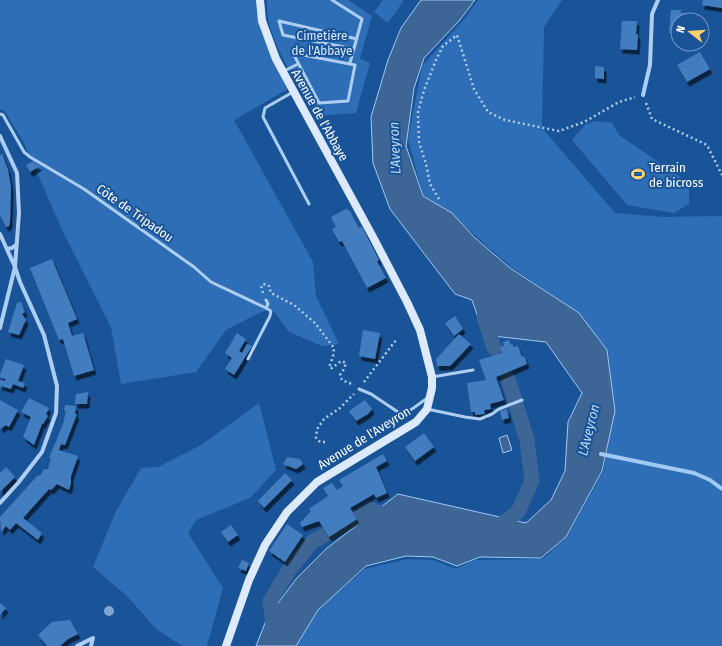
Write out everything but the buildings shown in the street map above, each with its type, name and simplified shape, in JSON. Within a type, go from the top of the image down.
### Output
[{"type":"street","name":"Avenue de l'Abbaye","points":[[260,0],[262,20],[276,59],[373,237]]},
{"type":"street","points":[[644,95],[650,65],[652,14],[658,0]]},
{"type":"street","points":[[0,136],[17,173],[19,213],[16,267],[0,328]]},
{"type":"street","points":[[0,234],[16,267],[20,282],[44,335],[57,386],[56,413],[42,452],[0,503]]},
{"type":"street","name":"Avenue de l'Aveyron","points":[[226,646],[249,580],[265,546],[287,512],[317,482],[416,422],[427,409],[432,388],[432,377],[420,330],[373,237]]},
{"type":"street","points":[[7,249],[12,248],[17,244]]},
{"type":"street","points":[[77,646],[93,638],[91,646]]},
{"type":"lane","points":[[332,0],[362,19],[350,64]]},
{"type":"lane","points":[[354,49],[283,35],[279,21],[357,39]]},
{"type":"lane","points":[[293,53],[355,65],[348,101],[319,103],[298,64],[293,53]]},
{"type":"lane","points":[[283,72],[298,64]]},
{"type":"lane","points":[[294,92],[265,108],[263,117],[309,204]]},
{"type":"lane","name":"Côte de Tripadou","points":[[0,114],[3,116],[24,152],[30,157],[90,193],[194,267],[211,282],[266,308]]},
{"type":"lane","points":[[248,359],[270,316],[271,311],[266,308],[268,304],[266,300]]},
{"type":"lane","points":[[432,377],[473,370]]},
{"type":"lane","points":[[359,389],[371,394],[401,414],[409,412],[430,397]]},
{"type":"lane","points":[[427,409],[465,417],[480,418],[522,400]]},
{"type":"path","points":[[439,199],[430,184],[419,142],[418,112],[424,90],[443,46],[457,35],[474,89],[488,112],[505,120],[559,131],[584,122],[619,102],[644,95],[652,119],[707,145],[722,175]]},
{"type":"path","points":[[263,293],[261,286],[264,284],[269,286],[271,293],[294,305],[315,323],[334,348],[334,357],[329,368],[332,368],[341,361],[346,363],[340,375],[342,380],[359,389]]},
{"type":"path","points":[[325,442],[320,442],[316,438],[317,429],[324,419],[340,408],[359,389],[396,340]]},
{"type":"green space","points":[[0,0],[256,0],[288,89],[234,120],[313,262],[316,296],[339,344],[322,346],[289,332],[272,309],[259,313],[226,330],[196,372],[121,384],[111,327],[63,232],[23,141],[4,110],[0,110]]},
{"type":"green space","name":"Cimetière de l'Abbaye","points":[[267,0],[348,0],[372,16],[360,59],[370,63],[356,113],[315,116],[288,68],[271,30],[267,11]]},
{"type":"green space","points":[[383,0],[404,0],[388,23],[374,12]]},
{"type":"green space","points":[[478,0],[562,0],[544,27],[542,128],[615,213],[662,217],[722,216],[722,646],[296,646],[318,610],[365,569],[408,559],[433,560],[456,569],[474,560],[543,559],[567,537],[603,472],[615,411],[608,351],[579,313],[511,267],[451,214],[423,195],[408,139],[422,66],[466,17]]},
{"type":"green space","name":"Terrain de bicross","points":[[596,121],[612,123],[619,135],[689,183],[689,204],[674,213],[627,205],[572,140],[586,124]]},
{"type":"green space","points":[[259,403],[276,470],[250,498],[196,520],[188,533],[223,588],[207,646],[182,646],[156,629],[127,596],[93,567],[116,511],[141,468],[158,467],[201,445]]},
{"type":"water","name":"L'Aveyron","points":[[421,0],[475,0],[459,21],[424,58],[414,88],[406,146],[423,196],[452,213],[474,237],[510,268],[579,313],[607,350],[615,411],[602,471],[566,537],[541,558],[480,557],[457,566],[433,557],[406,556],[366,566],[318,610],[296,646],[256,646],[267,618],[296,579],[327,548],[398,494],[526,523],[551,500],[565,471],[568,422],[582,393],[546,342],[484,335],[472,300],[455,294],[390,209],[373,163],[371,117],[388,60],[401,28]]},
{"type":"water","points":[[507,435],[512,450],[503,453],[499,438]]},
{"type":"waterway","points":[[484,317],[494,348]]},
{"type":"waterway","points":[[491,532],[518,512],[532,481],[527,440],[508,379]]},
{"type":"waterway","points":[[601,454],[694,473],[710,480],[722,489]]},
{"type":"waterway","points":[[274,631],[270,601],[289,570],[312,542],[370,509],[394,519]]},
{"type":"place","name":"Terrain de bicross","points":[[638,174]]}]
